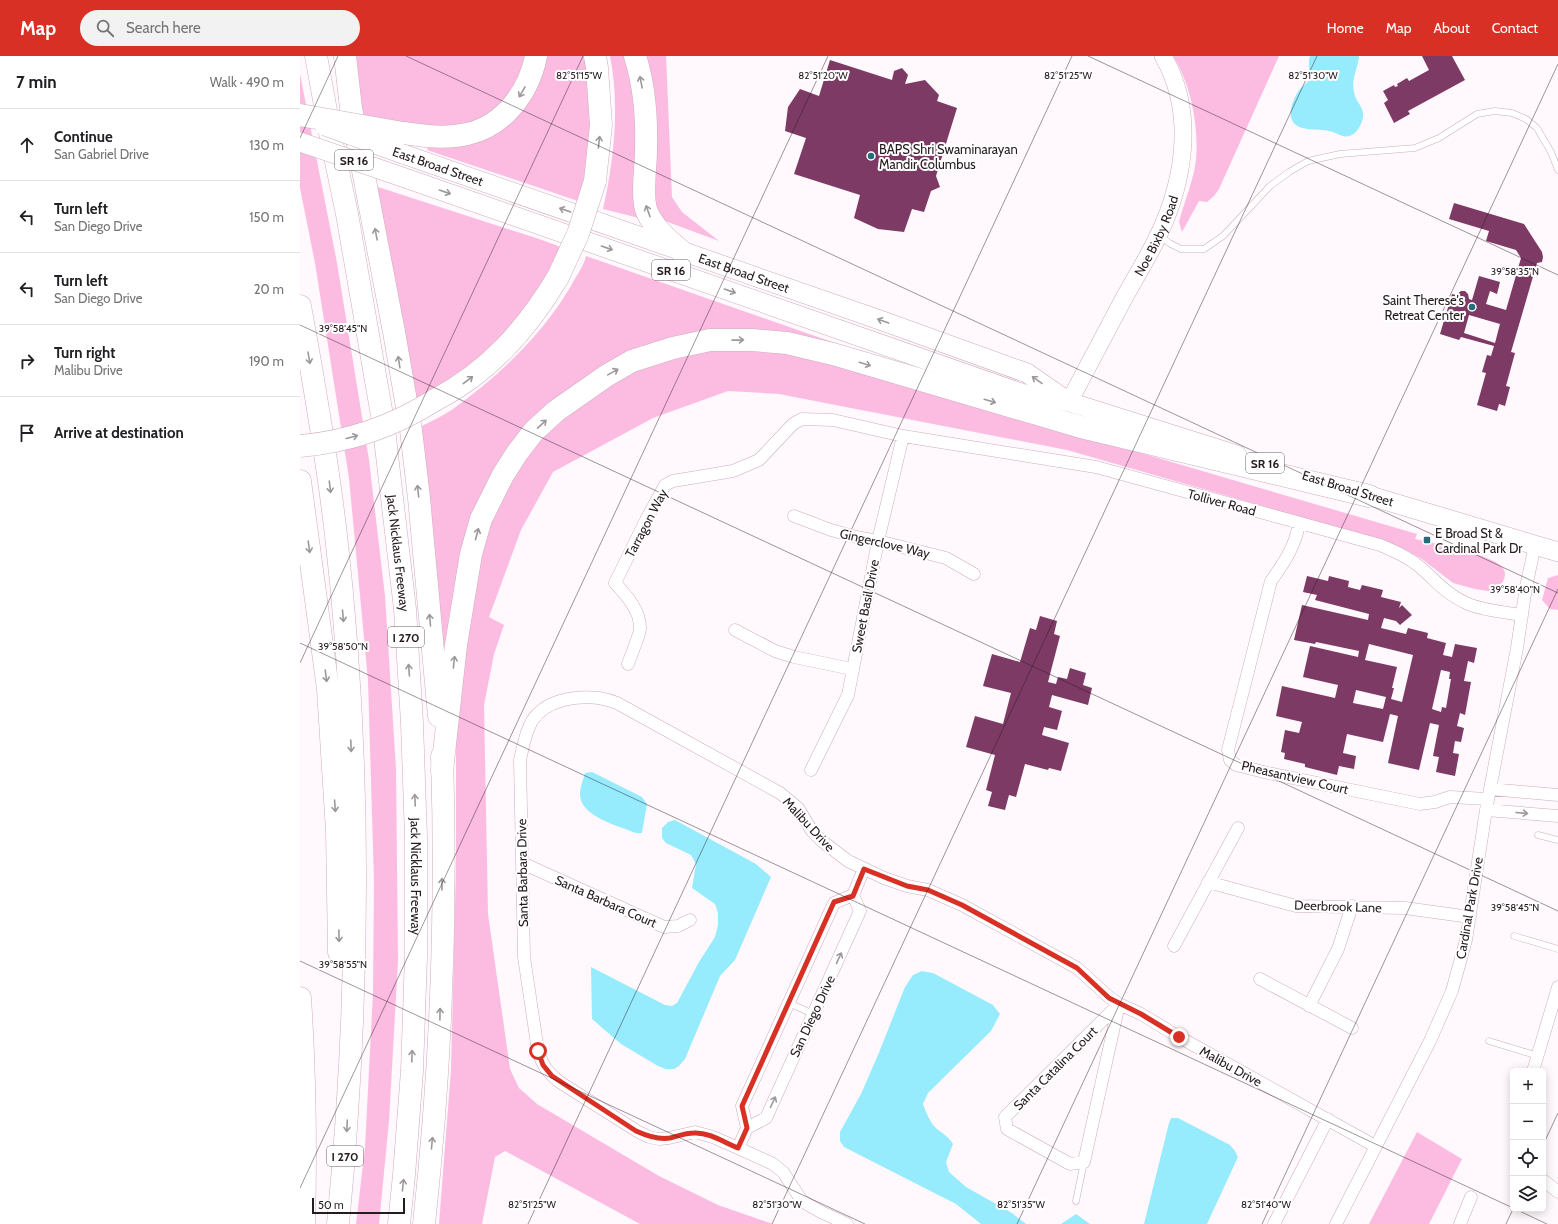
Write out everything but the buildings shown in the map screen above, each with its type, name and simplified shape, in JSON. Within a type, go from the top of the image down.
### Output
[{"type":"highway","name":"Jack Nicklaus Freeway","points":[[316,56],[347,214],[383,421],[404,609],[412,723],[416,822],[416,949],[412,1071],[399,1224]]},
{"type":"highway","points":[[345,56],[351,108],[393,324],[411,430],[420,506],[441,744],[442,947],[440,1032],[436,1108],[424,1224]]},
{"type":"highway","points":[[300,116],[403,144],[467,134],[487,126],[505,114],[520,96],[531,76],[536,56]]},
{"type":"highway","points":[[300,446],[366,433],[392,424],[414,414],[450,392],[484,368],[516,337],[540,306],[558,278],[578,234],[595,181],[601,125],[595,56]]},
{"type":"highway","points":[[635,56],[646,110],[646,211],[665,237],[681,251]]},
{"type":"highway","name":"I 270","points":[[300,306],[326,458],[336,538],[348,677],[354,825],[354,967],[346,1146],[338,1224]]},
{"type":"highway","points":[[442,771],[456,645],[471,554],[481,519],[502,476],[534,431],[562,406],[606,376],[632,361],[672,348],[710,340],[752,340],[787,343],[834,354],[1081,427],[1369,496]]},
{"type":"highway","points":[[300,481],[328,689],[337,831],[340,968],[349,1087]]},
{"type":"highway","points":[[300,998],[304,1065],[304,1224]]},
{"type":"main road","name":"East Broad Street","points":[[300,142],[1021,393],[1069,402],[1369,496],[1558,552]]},
{"type":"main road","name":"East Broad Street","points":[[403,144],[681,251],[1027,373],[1069,402]]},
{"type":"street","name":"Noe Bixby Road","points":[[1069,402],[1159,234],[1173,198],[1183,147],[1183,123],[1180,102],[1173,79],[1162,56]]},
{"type":"street","name":"Tarragon Way","points":[[628,664],[640,628],[637,612],[625,593],[615,583],[646,520],[665,486],[673,481],[733,471],[759,460],[793,424],[802,419],[833,420],[903,436]]},
{"type":"street","name":"Tolliver Road","points":[[903,436],[1096,467],[1380,545],[1401,554],[1420,567],[1440,586],[1468,604],[1478,608],[1522,615]]},
{"type":"street","name":"Sweet Basil Drive","points":[[811,770],[848,696],[852,669],[878,541],[903,436]]},
{"type":"street","name":"Gingerclove Way","points":[[794,516],[831,530],[856,537],[946,558],[974,574]]},
{"type":"street","name":"Pheasantview Court","points":[[1299,523],[1297,534],[1285,561],[1271,580],[1228,750],[1230,760],[1236,765],[1268,773],[1420,804],[1436,802],[1450,797],[1488,799]]},
{"type":"street","name":"Cardinal Park Drive","points":[[1336,1224],[1430,1041],[1452,991],[1466,940],[1488,799],[1535,545]]},
{"type":"street","points":[[735,630],[782,653],[832,666],[852,669]]},
{"type":"street","name":"Malibu Drive","points":[[550,704],[583,697],[600,698],[617,703],[780,794],[798,808],[812,831],[822,841],[848,861],[907,886],[928,890],[962,905],[1077,968],[1109,998],[1119,1004],[1141,1014],[1179,1037],[1375,1146]]},
{"type":"street","name":"Santa Barbara Drive","points":[[550,704],[532,721],[524,741],[520,760],[524,957],[538,1051],[543,1065],[552,1076],[636,1131],[649,1137],[669,1138],[695,1132],[713,1137],[773,1164],[783,1172],[802,1201],[847,1224]]},
{"type":"street","points":[[1488,799],[1558,795]]},
{"type":"street","points":[[1488,799],[1558,816]]},
{"type":"street","points":[[1174,946],[1238,828]]},
{"type":"street","name":"Santa Barbara Court","points":[[522,863],[664,927],[678,926],[690,920]]},
{"type":"street","points":[[853,896],[864,869]]},
{"type":"street","name":"Deerbrook Lane","points":[[1208,882],[1296,906],[1405,908],[1470,917]]},
{"type":"street","name":"San Diego Drive","points":[[853,896],[860,911],[766,1118],[747,1128],[742,1106],[834,902],[853,896]]},
{"type":"street","points":[[1309,1006],[1338,949],[1352,906]]},
{"type":"street","points":[[1260,979],[1352,1028]]},
{"type":"street","points":[[1534,1068],[1554,1011],[1558,986]]},
{"type":"street","name":"Santa Catalina Court","points":[[1119,1004],[1084,1162],[1070,1164],[1007,1129],[1005,1117],[1119,1004]]},
{"type":"street","points":[[1274,1224],[1328,1119]]},
{"type":"street","points":[[738,1148],[747,1128]]},
{"type":"street","points":[[1546,1182],[1558,1192]]},
{"type":"street","points":[[1460,1224],[1471,1197]]},
{"type":"lane","points":[[1159,234],[1169,243],[1181,249],[1204,249],[1223,236],[1270,186],[1289,172],[1308,161],[1340,154],[1415,148],[1438,138],[1477,114],[1495,111],[1512,113],[1526,119],[1537,128],[1551,152],[1558,170]]},
{"type":"lane","points":[[1538,835],[1558,840]]},
{"type":"lane","points":[[1514,936],[1558,949]]},
{"type":"lane","points":[[789,1003],[813,1014]]},
{"type":"lane","points":[[1489,1041],[1538,1056]]},
{"type":"lane","points":[[1076,1201],[1084,1162]]},
{"type":"shaded area","points":[[355,56],[525,56],[522,74],[509,97],[486,118],[437,131],[362,115]]},
{"type":"shaded area","points":[[544,56],[587,56],[592,103],[586,169],[578,201],[427,150],[428,147],[469,143]]},
{"type":"shaded area","points":[[610,56],[627,56],[634,84],[639,218],[603,209],[613,152],[615,113],[615,94]]},
{"type":"shaded area","points":[[644,56],[666,56],[672,197],[682,212],[719,241],[665,221],[653,206]]},
{"type":"shaded area","points":[[1173,56],[1279,56],[1219,189],[1207,202],[1199,201],[1182,232],[1179,222],[1195,167],[1197,147],[1195,120],[1189,92],[1185,79]]},
{"type":"shaded area","points":[[300,74],[337,263],[369,460],[385,596],[396,769],[398,961],[389,1121],[379,1224],[356,1224],[365,1148],[373,993],[374,881],[368,680],[349,478],[315,263],[300,188]]},
{"type":"shaded area","points":[[375,186],[561,247],[552,269],[517,320],[472,365],[417,400]]},
{"type":"shaded area","points":[[586,256],[881,359],[821,345],[663,345],[500,465],[449,653],[443,654],[420,427],[449,412],[487,383],[518,354],[547,321],[559,304],[584,264]]},
{"type":"shaded area","points":[[742,348],[800,353],[1417,534],[1415,539],[1476,554],[1497,563],[1505,571],[1505,575],[1501,585],[1494,592],[1475,589],[1453,583],[1422,559],[1400,547],[1067,450],[779,394],[728,391],[653,418],[553,472],[521,530],[489,617],[504,625],[494,654],[484,705],[488,914],[510,1069],[519,1088],[537,1104],[659,1176],[718,1205],[773,1224],[640,1224],[505,1151],[495,1157],[482,1224],[439,1224],[451,1070],[456,864],[456,715],[468,614],[491,519],[530,449],[558,419],[622,375],[682,354]]},
{"type":"shaded area","points":[[1558,575],[1558,610],[1550,609],[1542,600],[1548,578]]},
{"type":"shaded area","points":[[1417,1132],[1462,1159],[1429,1224],[1369,1224]]},
{"type":"water","points":[[1310,56],[1359,56],[1353,87],[1355,96],[1363,111],[1363,115],[1360,126],[1353,135],[1344,136],[1324,130],[1301,128],[1293,122],[1291,114],[1294,98],[1309,80]]},
{"type":"water","points":[[592,772],[642,797],[647,804],[642,833],[636,833],[602,820],[594,815],[582,803],[580,790],[585,773]]},
{"type":"water","points":[[675,820],[756,864],[771,877],[735,960],[720,976],[685,1059],[674,1069],[666,1069],[658,1066],[621,1044],[592,1019],[591,967],[665,1005],[672,1006],[677,1003],[699,962],[715,937],[718,925],[718,913],[715,904],[692,888],[696,864],[691,855],[666,843],[662,838],[662,828],[668,822]]},
{"type":"water","points":[[922,971],[933,973],[993,1005],[1000,1014],[991,1031],[928,1093],[923,1104],[932,1124],[953,1144],[946,1162],[949,1172],[966,1187],[1012,1213],[1026,1224],[981,1224],[956,1204],[844,1147],[840,1141],[840,1132],[861,1094],[905,987],[913,975]]},
{"type":"water","points":[[1171,1118],[1178,1118],[1230,1145],[1238,1157],[1207,1224],[1144,1224]]},
{"type":"water","points":[[1076,1214],[1090,1224],[1061,1224]]},
{"type":"place","name":"BAPS Shri Swaminarayan Mandir Columbus","points":[[871,156]]},
{"type":"place","name":"Saint Therese's Retreat Center","points":[[1472,307]]},
{"type":"place","name":"E Broad St & Cardinal Park Dr","points":[[1427,540]]},
{"type":"route","points":[[538,1051],[543,1065],[552,1076],[636,1131],[649,1137],[659,1138],[669,1138],[695,1132],[713,1137],[738,1148],[747,1128],[742,1106],[834,902],[853,896],[864,869],[907,886],[928,890],[962,905],[1077,968],[1109,998],[1141,1014],[1179,1037]]}]
